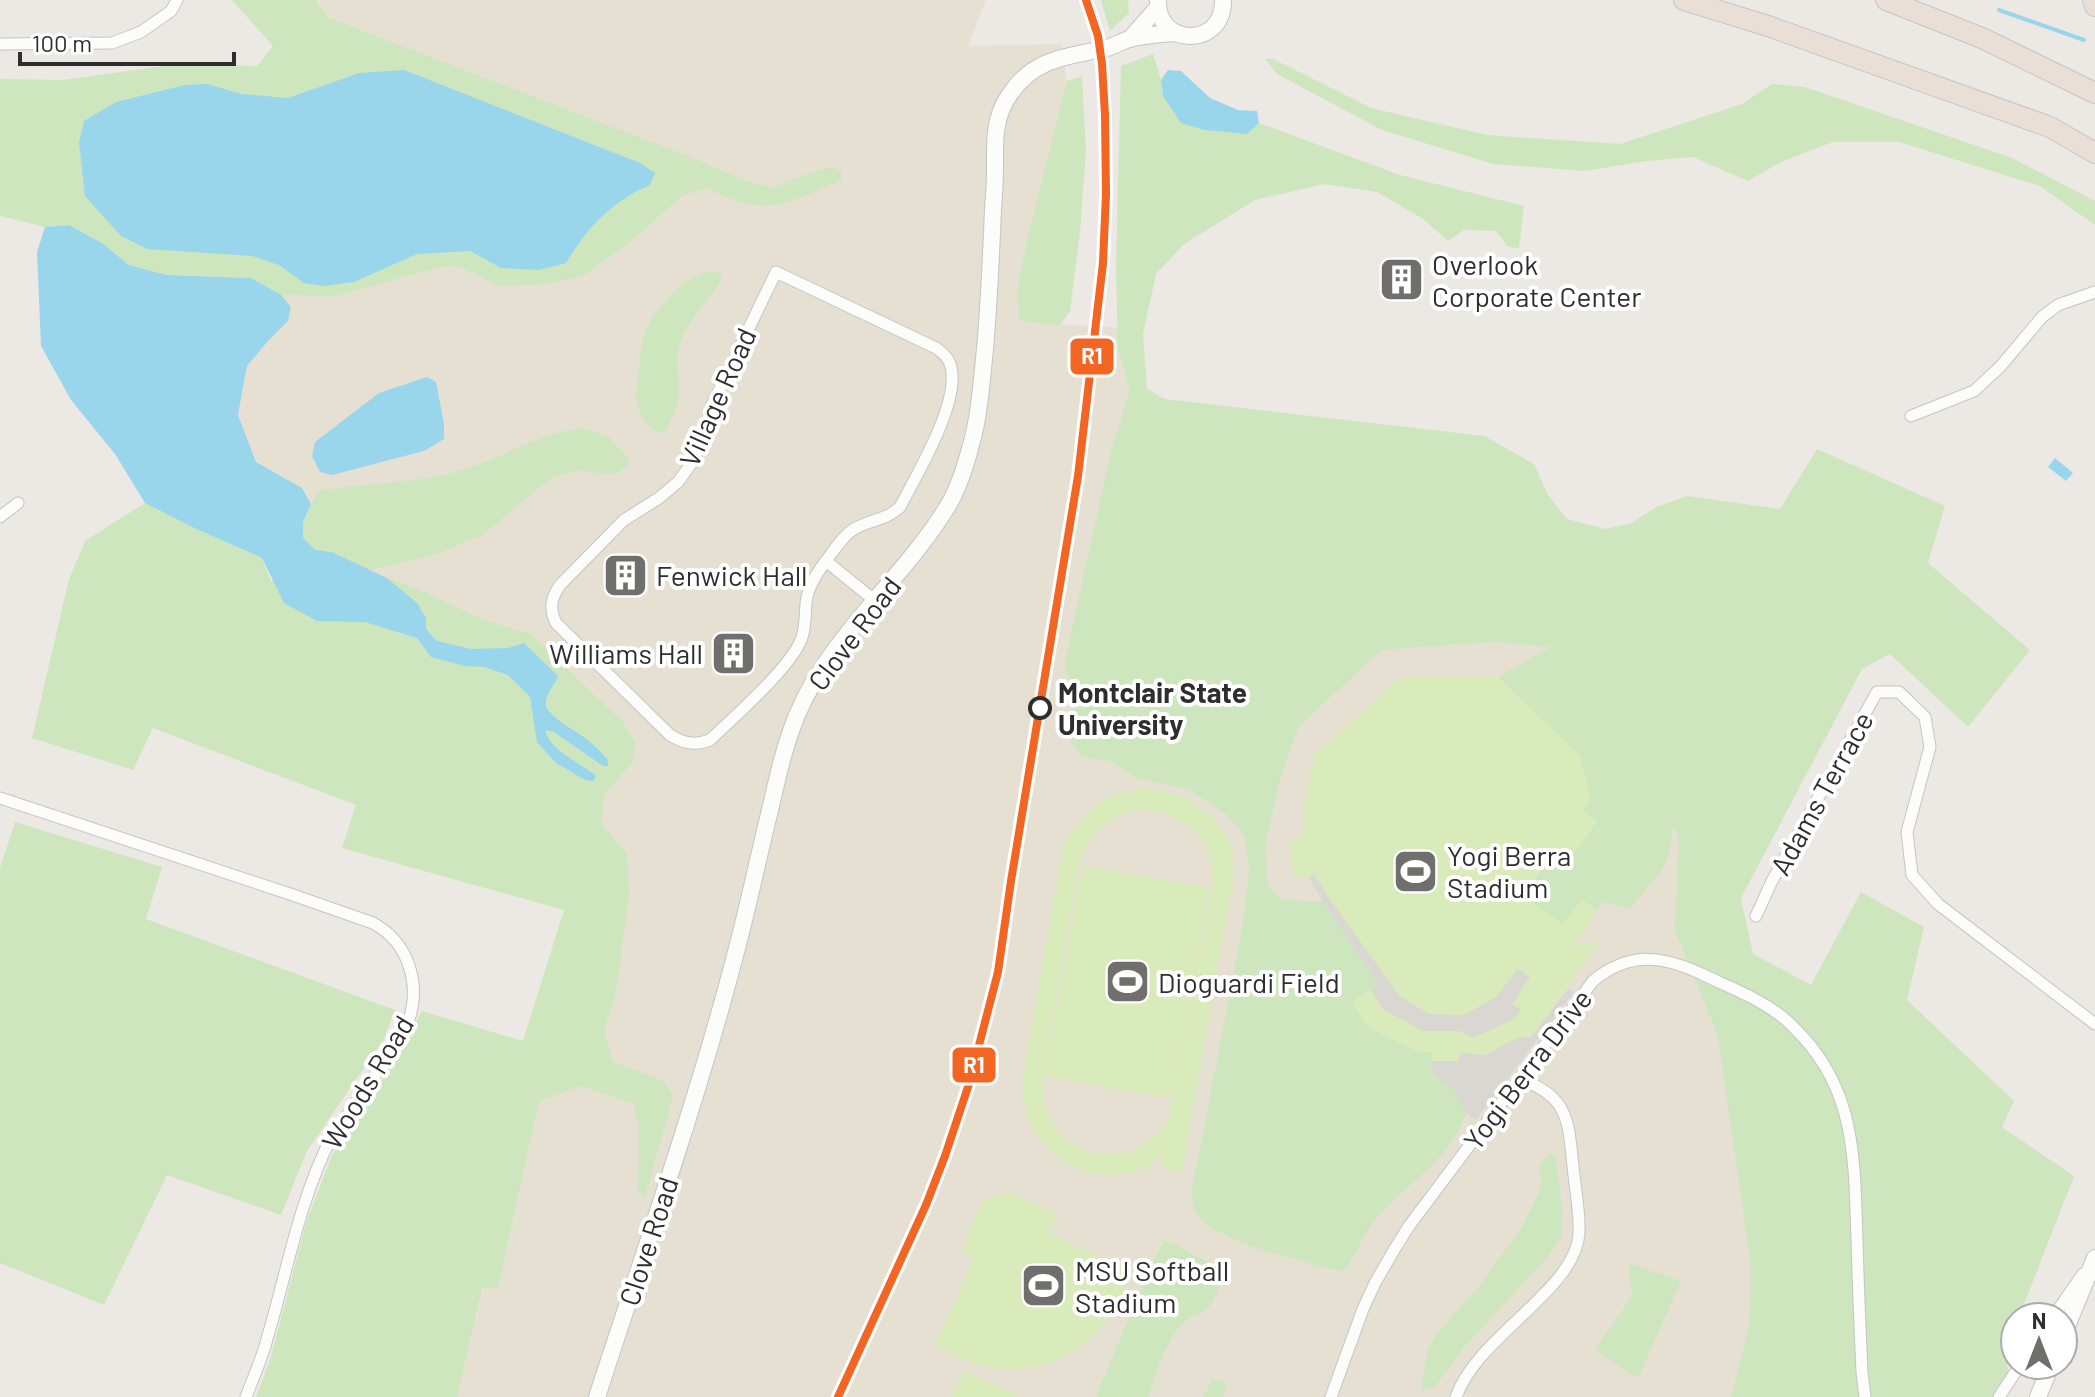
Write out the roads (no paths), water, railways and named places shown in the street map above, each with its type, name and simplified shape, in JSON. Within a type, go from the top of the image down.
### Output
[{"type":"highway","points":[[1684,0],[1768,26],[2050,127],[2095,153]]},
{"type":"highway","points":[[1886,0],[1982,38],[2095,93]]},
{"type":"highway","points":[[2093,0],[2095,6]]},
{"type":"street","points":[[0,44],[112,43],[141,32],[171,11],[177,0]]},
{"type":"street","name":"Clove Road","points":[[597,1397],[691,1112],[736,955],[792,727],[812,683],[874,600],[919,548],[951,500],[971,445],[979,410],[989,313],[995,129],[1003,105],[1019,83],[1038,67],[1060,57],[1106,48],[1130,39],[1176,33],[1191,37],[1207,32],[1219,21],[1226,3]]},
{"type":"street","points":[[1158,4],[1161,17],[1176,33]]},
{"type":"street","points":[[1130,39],[1158,4]]},
{"type":"street","name":"Village Road","points":[[776,272],[936,348],[951,365],[950,397],[945,416],[900,507],[888,517],[848,533],[826,561],[807,594],[804,634],[799,645],[764,687],[721,730],[703,743],[680,742],[670,735],[556,623],[552,615],[553,596],[560,585],[624,520],[678,482],[691,464],[700,447],[712,405],[776,272]]},
{"type":"street","points":[[1911,416],[1974,391],[2000,367],[2042,317],[2058,305],[2095,292]]},
{"type":"street","points":[[0,517],[18,503]]},
{"type":"street","points":[[826,561],[874,600]]},
{"type":"street","name":"Adams Terrace","points":[[1756,916],[1772,881],[1877,692],[1899,692],[1925,717],[1930,747],[1907,832],[1912,875],[1938,904],[2095,1024]]},
{"type":"street","name":"Woods Road","points":[[0,798],[373,923],[399,946],[410,968],[414,991],[406,1028],[324,1152],[305,1202],[266,1343],[246,1397]]},
{"type":"street","name":"Yogi Berra Drive","points":[[1331,1397],[1363,1309],[1409,1226],[1593,981],[1608,969],[1627,961],[1651,959],[1669,961],[1697,971],[1756,1000],[1787,1020],[1811,1046],[1831,1076],[1850,1131],[1853,1152],[1865,1397]]},
{"type":"street","points":[[1456,1397],[1465,1377],[1482,1354],[1560,1277],[1572,1258],[1579,1235],[1565,1114],[1554,1099],[1521,1078]]},
{"type":"street","points":[[2064,1301],[2095,1258]]},
{"type":"street","points":[[2077,1301],[2095,1258]]},
{"type":"water","points":[[404,70],[640,163],[655,173],[650,185],[612,207],[583,238],[566,263],[539,270],[501,268],[470,251],[417,254],[354,282],[324,286],[304,283],[279,265],[252,256],[147,249],[121,236],[85,196],[79,142],[84,121],[116,102],[185,85],[208,84],[241,94],[288,98],[359,73]]},
{"type":"water","points":[[1168,70],[1181,71],[1210,98],[1238,110],[1257,111],[1259,123],[1247,134],[1205,130],[1181,123],[1163,96],[1161,80]]},
{"type":"water","points":[[69,225],[102,243],[129,265],[167,275],[251,278],[281,295],[291,307],[288,321],[247,366],[238,415],[256,462],[302,488],[311,504],[303,522],[303,538],[315,550],[332,552],[387,578],[417,603],[426,618],[426,629],[437,641],[471,649],[508,648],[524,643],[558,676],[547,697],[548,710],[608,760],[608,766],[603,766],[554,732],[545,730],[559,750],[596,776],[593,781],[585,780],[556,763],[537,742],[530,697],[508,675],[431,657],[417,638],[365,622],[317,621],[284,603],[262,558],[145,503],[115,454],[71,400],[41,346],[37,252],[45,227]]},
{"type":"water","points":[[427,377],[436,382],[444,439],[424,451],[332,475],[320,472],[312,456],[315,442],[379,393]]},
{"type":"water","points":[[2055,458],[2073,473],[2066,481],[2048,467]]},
{"type":"waterway","points":[[1999,10],[2084,40]]},
{"type":"railway","points":[[838,1397],[926,1205],[945,1156],[969,1084],[998,972],[1078,476],[1103,263],[1106,194],[1102,64],[1098,36],[1086,0]]},
{"type":"place","name":"Overlook Corporate Center","points":[[1401,280]]},
{"type":"place","name":"Fenwick Hall","points":[[625,575]]},
{"type":"place","name":"Williams Hall","points":[[734,653]]},
{"type":"place","name":"Montclair State University","points":[[1040,708]]},
{"type":"place","name":"Yogi Berra Stadium","points":[[1416,871]]},
{"type":"place","name":"Dioguardi Field","points":[[1127,982]]},
{"type":"place","name":"MSU Softball Stadium","points":[[1044,1286]]}]
